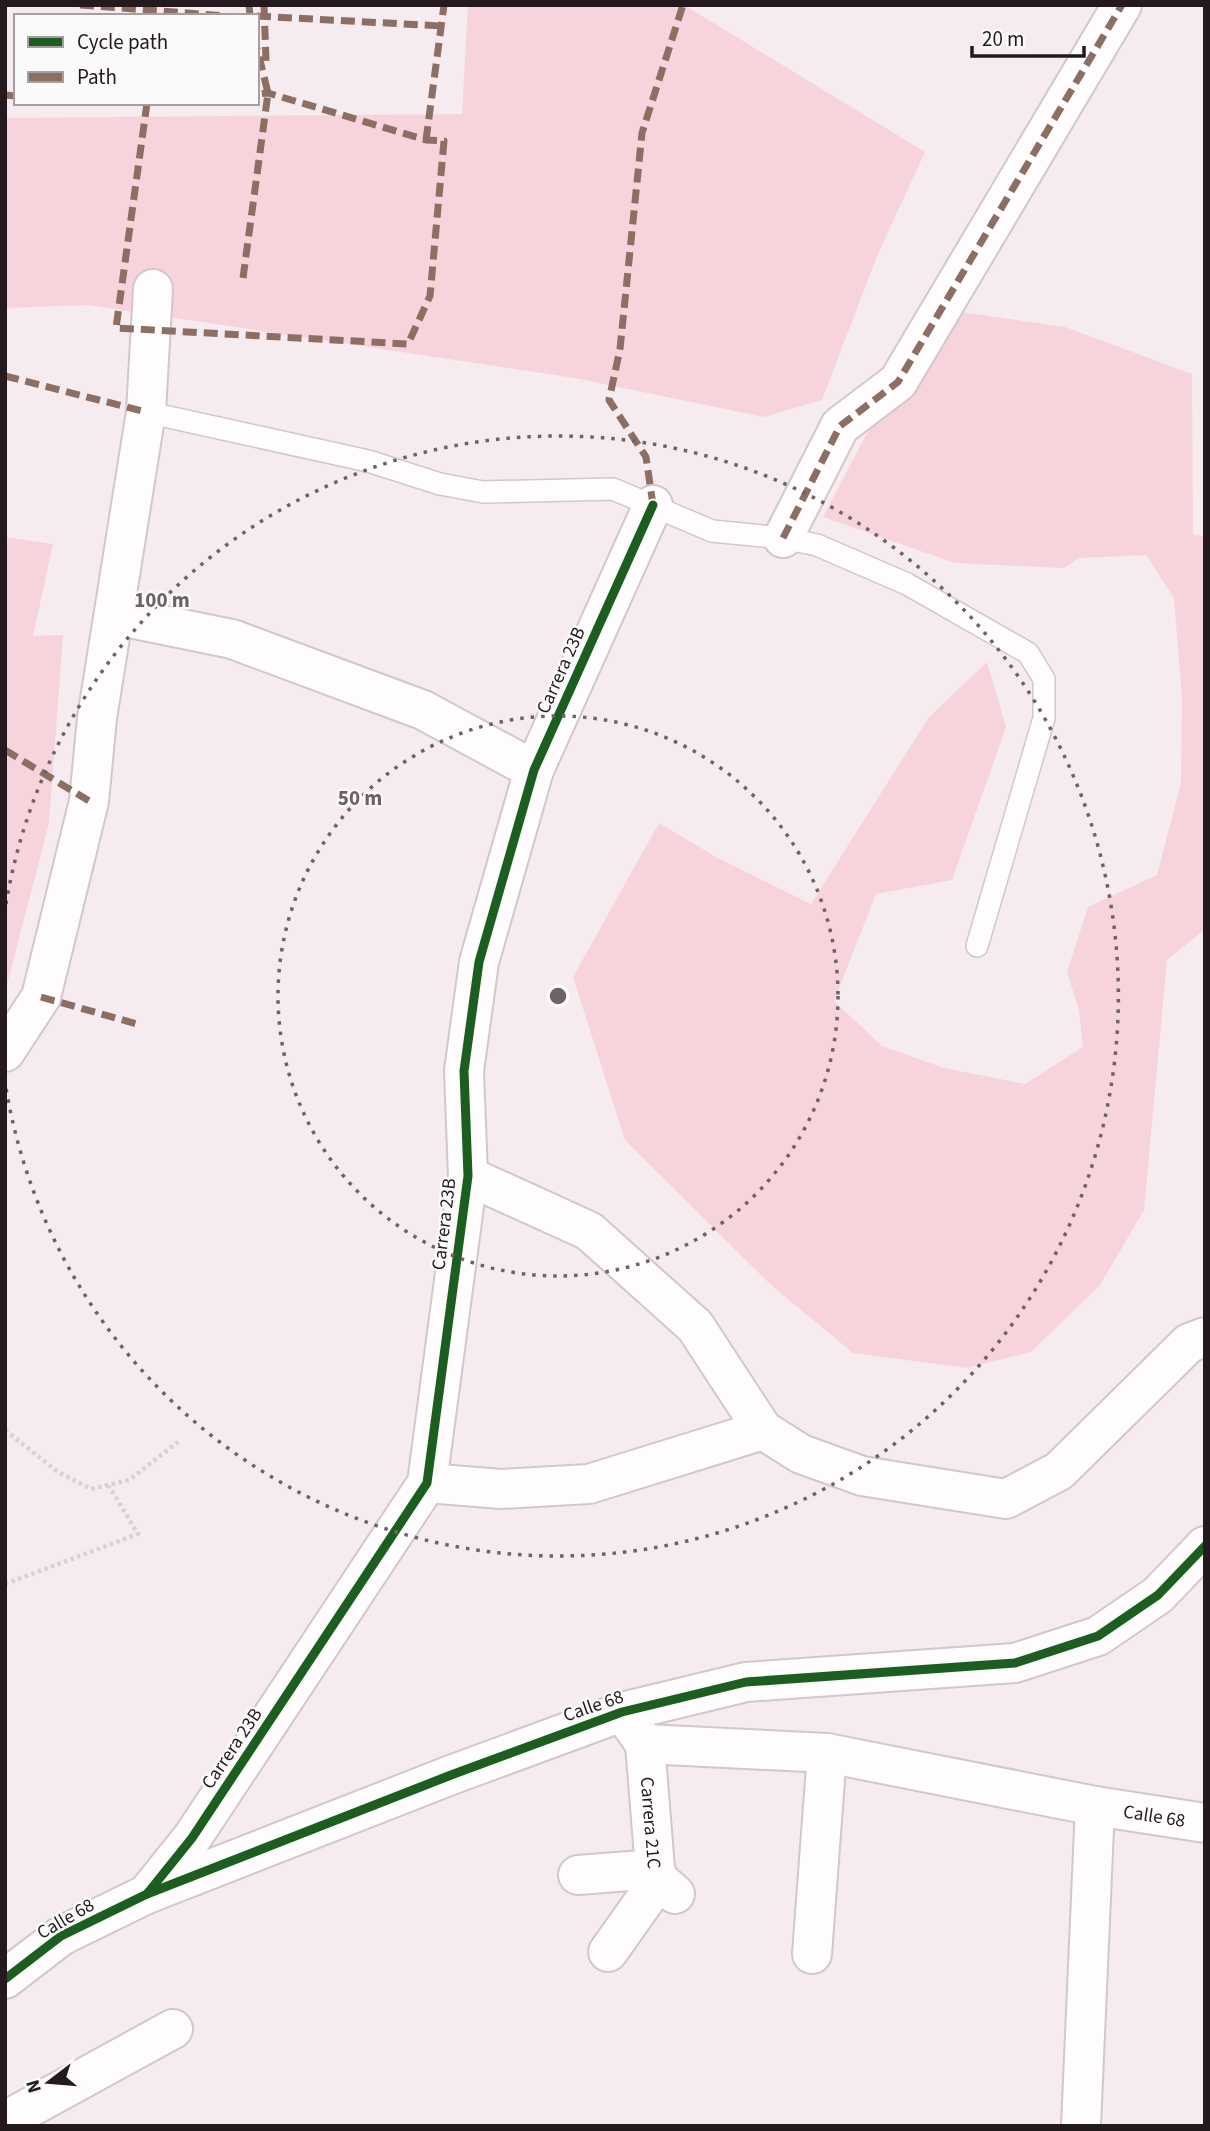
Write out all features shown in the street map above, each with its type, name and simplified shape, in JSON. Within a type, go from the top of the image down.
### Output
[{"type":"street","points":[[783,538],[839,426],[898,382],[1122,5]]},
{"type":"street","points":[[5,1052],[41,997],[89,801],[97,718],[146,412],[153,289]]},
{"type":"street","name":"Carrera 23B","points":[[147,1894],[192,1838],[427,1483],[468,1176],[464,1071],[479,962],[534,770],[653,505]]},
{"type":"street","points":[[114,615],[232,639],[423,710],[534,770]]},
{"type":"street","points":[[468,1176],[589,1231],[695,1326],[763,1430],[800,1454],[862,1476],[1006,1499],[1059,1471],[1189,1343],[1205,1337]]},
{"type":"street","points":[[427,1483],[501,1489],[589,1484],[763,1430]]},
{"type":"street","name":"Calle 68","points":[[5,1979],[61,1936],[147,1894],[451,1775],[622,1712],[746,1682],[1015,1663],[1098,1636],[1158,1595],[1205,1546]]},
{"type":"street","name":"Calle 68","points":[[622,1712],[645,1744],[827,1753],[1095,1805],[1205,1823]]},
{"type":"street","name":"Carrera 21C","points":[[645,1744],[663,1881]]},
{"type":"street","points":[[812,1954],[827,1753]]},
{"type":"street","points":[[1081,2126],[1095,1805]]},
{"type":"street","points":[[578,1875],[663,1881]]},
{"type":"street","points":[[608,1952],[663,1881]]},
{"type":"street","points":[[5,2121],[173,2029]]},
{"type":"lane","points":[[146,412],[368,461],[440,484],[483,492],[613,489],[712,531],[783,538],[817,545],[855,559],[959,611],[1028,653],[1044,678],[1044,718],[977,946]]},
{"type":"path","points":[[5,1430],[69,1478],[91,1489],[129,1480],[178,1442]]},
{"type":"path","points":[[5,1584],[138,1534],[109,1486]]},
{"type":"shaded area","points":[[468,5],[684,5],[925,152],[877,256],[822,400],[764,417],[575,378],[89,305],[5,308],[5,118],[462,114]]},
{"type":"shaded area","points":[[961,312],[1065,327],[1192,374],[1193,534],[1205,537],[1205,929],[1167,960],[1144,1210],[1100,1285],[1031,1352],[967,1368],[853,1353],[771,1285],[625,1140],[573,977],[659,823],[716,857],[811,904],[929,717],[987,662],[1006,727],[952,880],[876,894],[834,1001],[882,1046],[944,1068],[1025,1084],[1083,1047],[1079,1010],[1067,972],[1088,907],[1157,875],[1181,782],[1182,697],[1174,598],[1146,555],[1079,558],[1064,568],[955,563],[823,517],[867,433]]},
{"type":"shaded area","points":[[5,537],[53,544],[33,636],[63,635],[49,823],[5,992]]},
{"type":"marked path","points":[[80,5],[200,14]]},
{"type":"marked path","points":[[249,5],[250,14]]},
{"type":"marked path","points":[[264,5],[266,61]]},
{"type":"marked path","points":[[426,140],[444,5]]},
{"type":"marked path","points":[[653,505],[646,457],[609,400],[620,349],[642,133],[683,5]]},
{"type":"marked path","points":[[783,538],[840,426],[898,382],[1122,5]]},
{"type":"marked path","points":[[259,16],[441,26]]},
{"type":"marked path","points":[[243,278],[268,93],[259,56]]},
{"type":"marked path","points":[[147,105],[116,328],[408,344],[430,296],[444,141],[426,140],[268,93],[259,94]]},
{"type":"marked path","points":[[5,95],[14,96]]},
{"type":"marked path","points":[[5,376],[146,412]]},
{"type":"marked path","points":[[5,750],[89,801]]},
{"type":"marked path","points":[[41,997],[137,1024]]},
{"type":"cycle path","points":[[147,1894],[192,1838],[427,1483],[468,1176],[464,1071],[479,962],[534,770],[653,505]]},
{"type":"cycle path","points":[[5,1979],[61,1936],[147,1894],[451,1775],[622,1712],[746,1682],[1015,1663],[1098,1636],[1158,1595],[1205,1546]]}]
